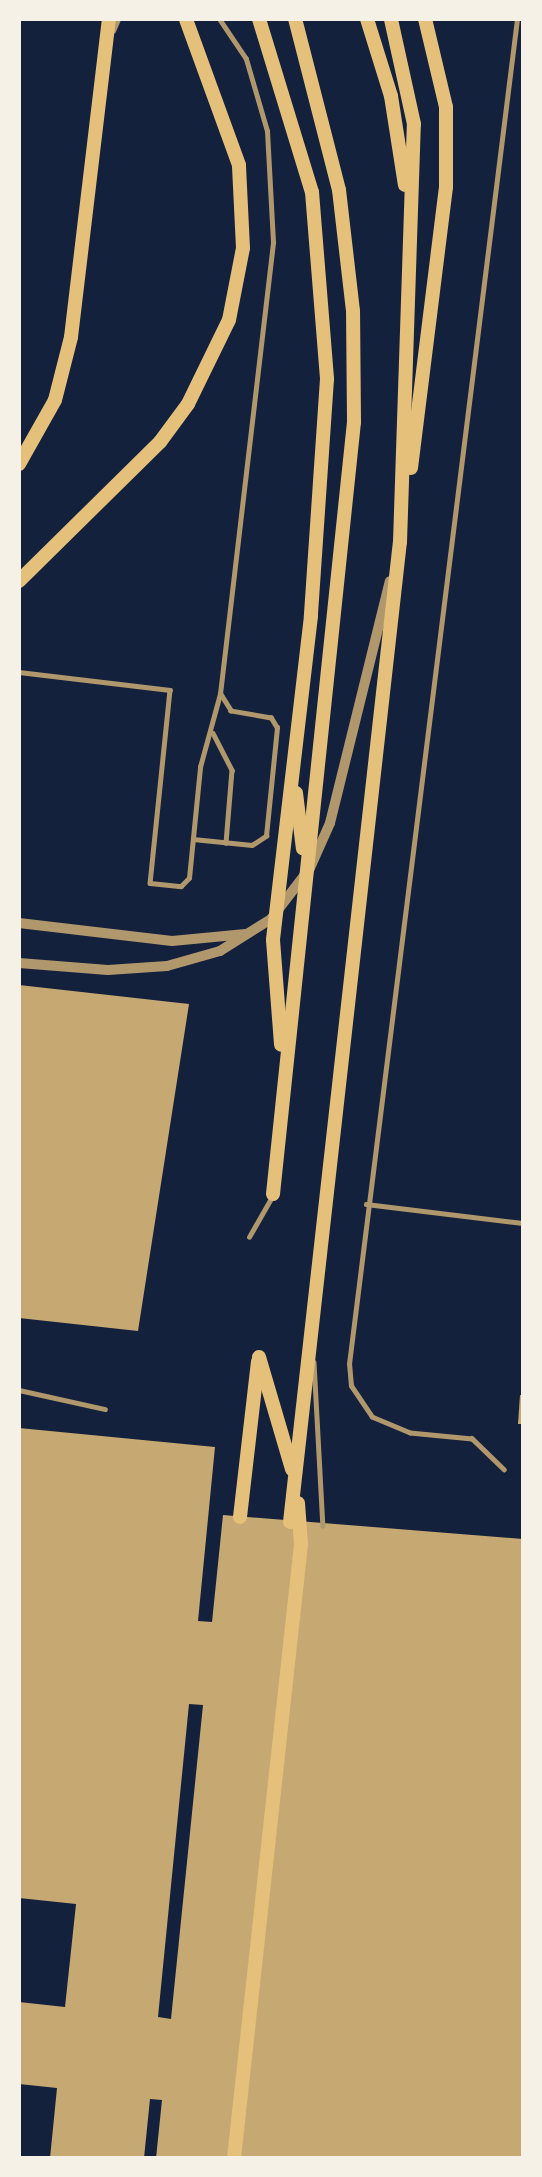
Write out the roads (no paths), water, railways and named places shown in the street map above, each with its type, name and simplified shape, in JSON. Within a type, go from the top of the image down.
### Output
[{"type":"main road","points":[[19,464],[46,422],[64,374],[109,19]]},
{"type":"main road","points":[[178,19],[201,53]]},
{"type":"main road","points":[[19,581],[160,442],[188,404],[229,320],[243,248],[239,164],[201,53],[186,19]]},
{"type":"main road","points":[[258,19],[312,192],[326,329],[324,476],[295,763],[272,940],[284,1074]]},
{"type":"main road","points":[[273,1194],[305,868],[349,508],[354,362],[339,190],[295,19]]},
{"type":"main road","points":[[367,19],[391,96],[410,246]]},
{"type":"main road","points":[[391,19],[414,124],[400,542]]},
{"type":"main road","points":[[290,1522],[313,1339],[400,542],[436,303],[446,187],[446,107],[425,19]]},
{"type":"main road","points":[[295,763],[305,868]]},
{"type":"main road","points":[[233,2158],[301,1544],[286,1440],[259,1357],[240,1517]]},
{"type":"street","points":[[19,963],[108,970],[167,966],[220,951],[257,932],[293,895],[330,823],[400,542]]},
{"type":"street","points":[[19,922],[196,942],[257,932]]},
{"type":"lane","points":[[105,52],[118,19]]},
{"type":"lane","points":[[19,672],[170,690],[150,883],[181,886],[188,878],[200,767],[212,732],[220,694],[274,214],[259,99],[246,59],[219,19]]},
{"type":"lane","points":[[505,1469],[472,1439],[389,1428],[360,1404],[349,1364],[366,1204],[517,19]]},
{"type":"lane","points":[[193,839],[252,845],[266,836],[277,728],[271,718],[231,711],[220,694]]},
{"type":"lane","points":[[212,732],[232,770],[226,843]]},
{"type":"lane","points":[[249,1237],[273,1194]]},
{"type":"lane","points":[[366,1204],[523,1223]]},
{"type":"lane","points":[[313,1339],[323,1526]]},
{"type":"lane","points":[[19,1390],[105,1409]]}]
